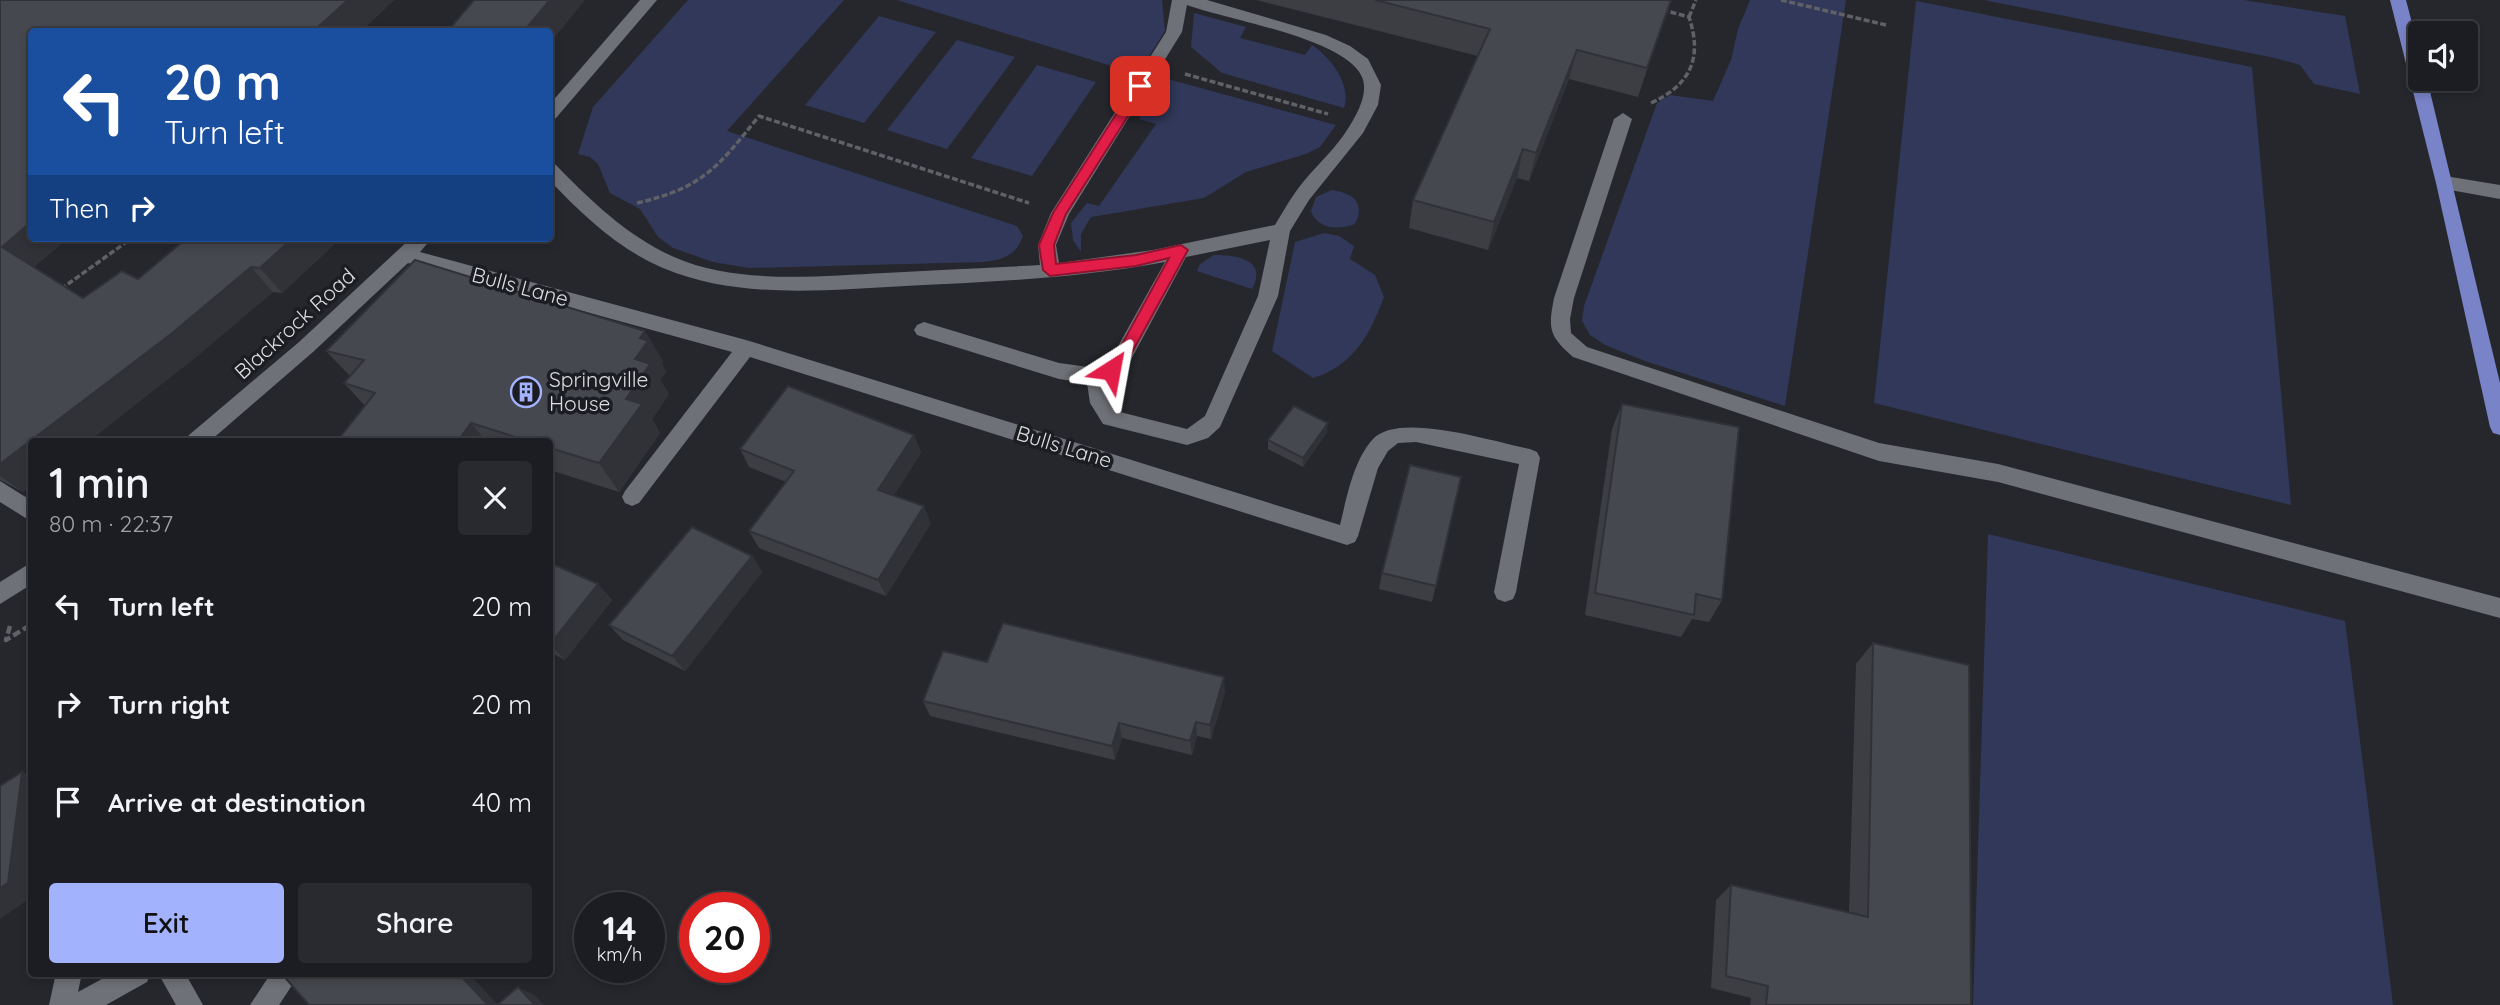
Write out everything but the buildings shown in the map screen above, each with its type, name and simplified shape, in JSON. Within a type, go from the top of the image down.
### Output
[{"type":"main road","points":[[2398,0],[2493,361],[2500,427]]},
{"type":"street","points":[[553,111],[649,0]]},
{"type":"street","points":[[1050,270],[1046,245],[1060,213],[1174,32],[1180,0]]},
{"type":"street","points":[[1097,376],[1096,393],[1110,418],[1187,437],[1201,432],[1213,421],[1268,296],[1281,231],[1302,196],[1345,146],[1372,97],[1372,79],[1366,67],[1346,52],[1316,36],[1211,8],[1191,0]]},
{"type":"street","points":[[1623,119],[1564,298],[1560,319],[1562,336],[1580,352],[1856,445],[1998,473],[2500,608]]},
{"type":"street","points":[[553,173],[596,217],[646,252],[673,265],[738,279],[809,282],[1050,270],[1136,260],[1281,231]]},
{"type":"street","points":[[2445,183],[2500,192]]},
{"type":"street","name":"Blackrock Road","points":[[200,438],[306,347],[418,242]]},
{"type":"street","points":[[923,330],[1059,371],[1097,376],[1119,363],[1181,250]]},
{"type":"street","name":"Bulls Lane","points":[[404,256],[746,348],[1347,536],[1374,450],[1388,438],[1400,433],[1416,434],[1530,458],[1505,592]]},
{"type":"street","points":[[632,497],[746,348]]},
{"type":"street","points":[[0,490],[28,510]]},
{"type":"street","points":[[0,593],[28,573]]},
{"type":"street","points":[[62,1005],[68,977]]},
{"type":"street","points":[[80,1005],[131,977]]},
{"type":"street","points":[[173,977],[190,1005]]},
{"type":"street","points":[[263,1005],[284,977]]},
{"type":"path","points":[[1623,119],[1677,89],[1687,73],[1696,48],[1695,32],[1689,17],[1696,0]]},
{"type":"path","points":[[1781,0],[1886,25]]},
{"type":"path","points":[[1650,7],[1689,17]]},
{"type":"path","points":[[1154,65],[1360,123]]},
{"type":"path","points":[[646,202],[694,186],[709,177],[759,116],[1060,213]]},
{"type":"path","points":[[55,293],[126,242]]},
{"type":"shaded area","points":[[688,0],[844,0],[727,131],[1017,226],[1023,236],[1020,243],[1002,258],[983,262],[749,268],[713,262],[673,248],[658,237],[640,209],[610,193],[598,164],[590,157],[578,154],[593,107]]},
{"type":"shaded area","points":[[897,0],[1162,0],[1165,31],[1138,74]]},
{"type":"shaded area","points":[[1750,0],[1846,0],[1785,406],[1645,361],[1605,345],[1590,335],[1582,321],[1584,306],[1657,103],[1670,95],[1713,101],[1731,60],[1738,29]]},
{"type":"shaded area","points":[[1984,0],[2244,0],[2345,16],[2360,94],[2314,84],[2300,65],[2275,58]]},
{"type":"shaded area","points":[[1916,1],[2252,67],[2291,505],[1874,403]]},
{"type":"shaded area","points":[[1194,13],[1246,27],[1240,38],[1305,55],[1312,45],[1338,72],[1345,90],[1344,108],[1222,73],[1191,47]]},
{"type":"shaded area","points":[[879,16],[936,32],[864,123],[805,105]]},
{"type":"shaded area","points":[[957,40],[1015,57],[947,149],[887,130]]},
{"type":"shaded area","points":[[1037,65],[1096,82],[1032,176],[971,158]]},
{"type":"shaded area","points":[[1164,78],[1336,125],[1320,147],[1306,154],[1246,172],[1204,198],[1091,217],[1081,234],[1081,252],[1073,240],[1071,223],[1087,203],[1099,206],[1156,124],[1139,119]]},
{"type":"shaded area","points":[[1332,190],[1356,200],[1359,210],[1355,224],[1329,227],[1314,217],[1311,211],[1316,197]]},
{"type":"shaded area","points":[[1324,233],[1339,236],[1354,246],[1350,259],[1375,275],[1384,297],[1373,324],[1358,347],[1339,366],[1313,378],[1272,351],[1295,242]]},
{"type":"shaded area","points":[[1214,255],[1240,258],[1253,265],[1256,279],[1252,289],[1197,271],[1200,264]]},
{"type":"shaded area","points":[[1988,534],[2345,621],[2393,1005],[1973,1005]]},
{"type":"place","name":"Springville House","points":[[526,392]]},
{"type":"route","points":[[1111,370],[1119,363],[1181,250],[1136,260],[1050,270],[1046,245],[1060,213],[1140,86]]}]
